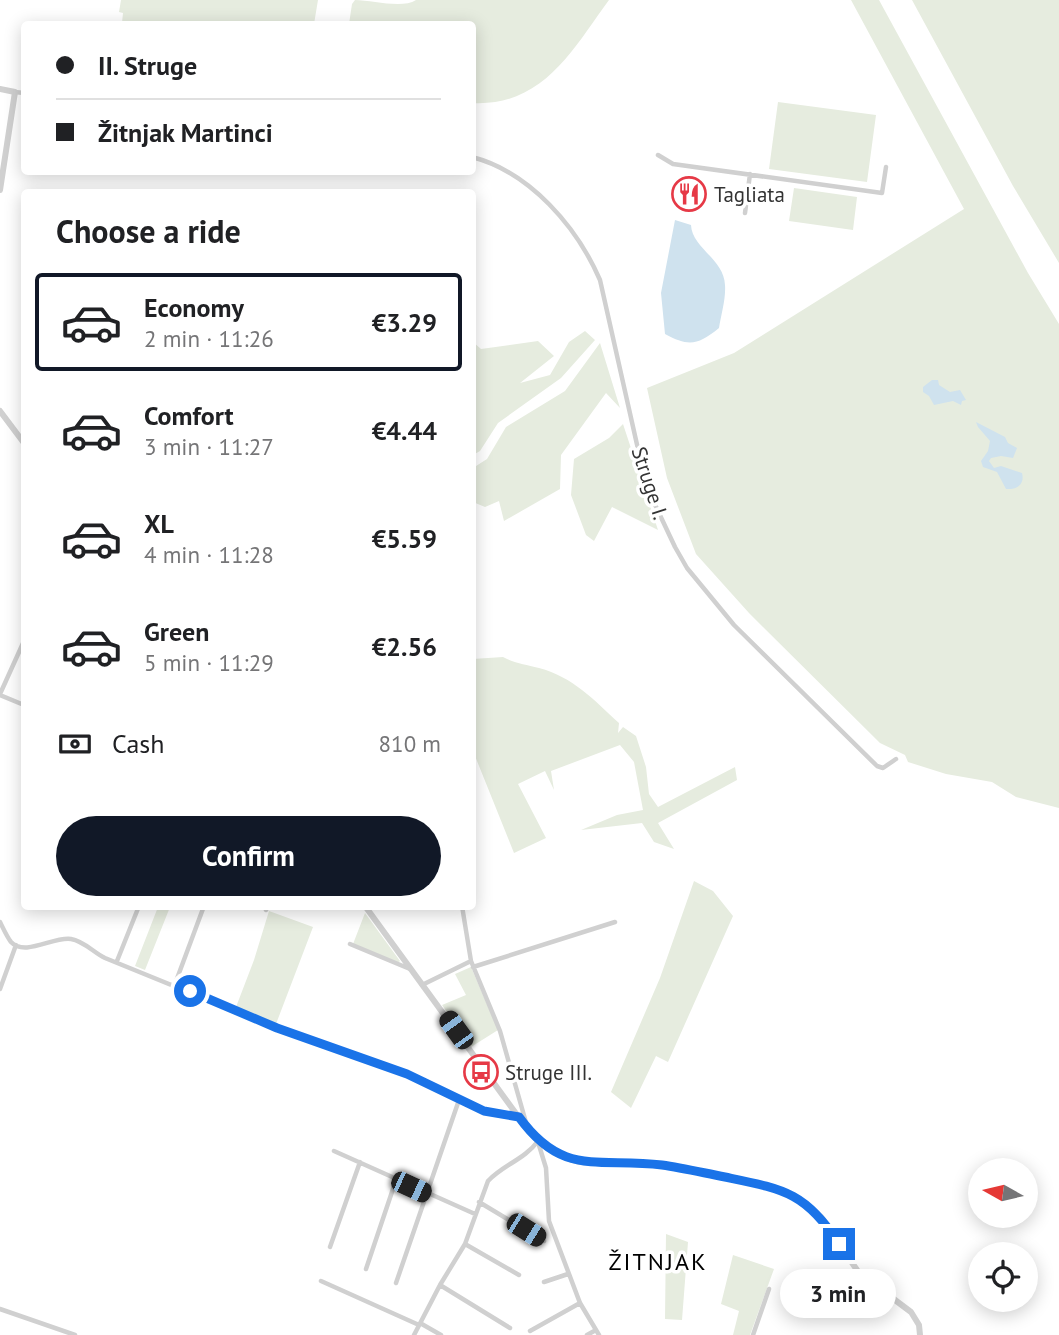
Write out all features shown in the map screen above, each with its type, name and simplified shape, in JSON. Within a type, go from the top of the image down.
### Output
[{"type":"street","points":[[0,89],[21,93]]},
{"type":"street","points":[[0,190],[15,92]]},
{"type":"street","points":[[658,155],[673,164],[882,193],[886,167]]},
{"type":"street","name":"Struge I.","points":[[476,159],[522,181],[567,224],[593,266],[600,280],[650,494],[687,568],[734,625],[877,766],[883,768],[897,759]]},
{"type":"street","points":[[746,213],[750,174]]},
{"type":"street","points":[[0,411],[21,439]]},
{"type":"street","points":[[21,648],[0,694],[21,704]]},
{"type":"street","points":[[117,961],[137,910]]},
{"type":"street","points":[[175,985],[203,910]]},
{"type":"street","points":[[368,910],[538,1141],[571,1160],[662,1165],[765,1185],[789,1194],[821,1217],[859,1273],[911,1312],[919,1325],[920,1335]]},
{"type":"street","points":[[464,910],[472,964],[500,1031],[528,1130]]},
{"type":"street","points":[[0,922],[10,941],[16,945],[25,947],[60,939],[73,939],[94,953],[277,1028],[407,1074],[484,1111],[519,1117]]},
{"type":"street","points":[[422,985],[472,964],[615,922]]},
{"type":"street","points":[[350,944],[411,969]]},
{"type":"street","points":[[0,989],[16,945]]},
{"type":"street","points":[[396,1283],[459,1100]]},
{"type":"street","points":[[414,1335],[465,1244],[479,1202],[492,1177],[528,1153],[538,1141]]},
{"type":"street","points":[[538,1141],[546,1168],[549,1221],[580,1303],[597,1332],[587,1335]]},
{"type":"street","points":[[334,1151],[475,1214]]},
{"type":"street","points":[[330,1247],[360,1162]]},
{"type":"street","points":[[366,1269],[396,1180]]},
{"type":"street","points":[[479,1202],[544,1241]]},
{"type":"street","points":[[465,1244],[519,1275]]},
{"type":"street","points":[[544,1282],[568,1274]]},
{"type":"street","points":[[321,1281],[441,1335]]},
{"type":"street","points":[[440,1285],[510,1328]]},
{"type":"street","points":[[753,1335],[769,1289]]},
{"type":"street","points":[[530,1331],[580,1303]]},
{"type":"street","points":[[0,1309],[75,1335]]},
{"type":"shaded area","points":[[121,0],[318,0],[314,21],[122,21],[123,13],[119,12]]},
{"type":"shaded area","points":[[355,0],[403,4],[416,0],[609,0],[569,55],[537,85],[497,102],[476,103],[476,21],[349,21]]},
{"type":"shaded area","points":[[851,0],[879,0],[1028,273],[1059,324],[1059,808],[1016,797],[992,782],[946,774],[908,762],[905,755],[880,743],[749,613],[696,554],[667,478],[647,388],[734,353],[964,209]]},
{"type":"shaded area","points":[[912,0],[1059,0],[1059,263],[1013,186]]},
{"type":"shaded area","points":[[778,102],[876,115],[867,182],[769,169]]},
{"type":"shaded area","points":[[794,188],[857,197],[853,230],[789,221]]},
{"type":"shaded area","points":[[585,331],[595,340],[561,378],[498,423],[476,453],[476,345],[481,349],[538,341],[554,356],[520,383],[550,375],[569,342]]},
{"type":"shaded area","points":[[600,343],[620,408],[606,393],[561,455],[560,489],[504,521],[499,501],[485,507],[476,503],[476,466],[487,459],[506,427],[565,391]]},
{"type":"shaded area","points":[[623,424],[658,530],[612,507],[594,541],[586,535],[571,495],[574,459],[609,438]]},
{"type":"shaded area","points":[[503,657],[551,672],[573,683],[592,698],[619,723],[618,733],[623,727],[636,736],[646,767],[649,794],[658,807],[735,767],[737,780],[658,823],[674,849],[654,842],[642,823],[581,830],[617,815],[643,810],[634,762],[620,745],[551,771],[554,790],[545,771],[518,784],[546,838],[514,853],[476,758],[476,659]]},
{"type":"shaded area","points":[[694,881],[713,891],[733,916],[668,1062],[656,1056],[631,1108],[611,1092],[660,978]]},
{"type":"shaded area","points":[[157,910],[169,910],[145,970],[135,966]]},
{"type":"shaded area","points":[[269,911],[313,927],[276,1024],[236,1007]]},
{"type":"shaded area","points":[[365,913],[400,961],[398,963],[353,944]]},
{"type":"shaded area","points":[[471,967],[498,1030],[471,1047],[442,1005],[466,995],[455,974]]},
{"type":"shaded area","points":[[666,1234],[688,1242],[682,1320],[665,1319]]},
{"type":"shaded area","points":[[733,1255],[774,1269],[750,1335],[733,1335],[739,1311],[721,1304]]},
{"type":"water","points":[[675,220],[691,225],[697,240],[719,268],[725,285],[719,328],[699,341],[681,341],[665,334],[661,293]]},
{"type":"water","points":[[932,380],[938,380],[939,385],[950,392],[960,390],[966,400],[962,401],[961,405],[953,401],[934,405],[923,392],[923,387]]},
{"type":"water","points":[[976,422],[1005,437],[1008,443],[1017,448],[1013,458],[1001,456],[989,461],[994,468],[1001,466],[1022,473],[1021,483],[1017,487],[1006,489],[997,472],[983,467],[981,461],[988,451],[990,441]]},
{"type":"place","name":"Tagliata","points":[[689,194]]},
{"type":"place","name":"Struge III.","points":[[481,1072]]},
{"type":"district","name":"ŽITNJAK","points":[[658,1261]]},
{"type":"route","points":[[190,991],[277,1028],[407,1074],[484,1111],[519,1117],[545,1147],[571,1160],[662,1165],[776,1188],[803,1202],[821,1217],[839,1244]]}]
